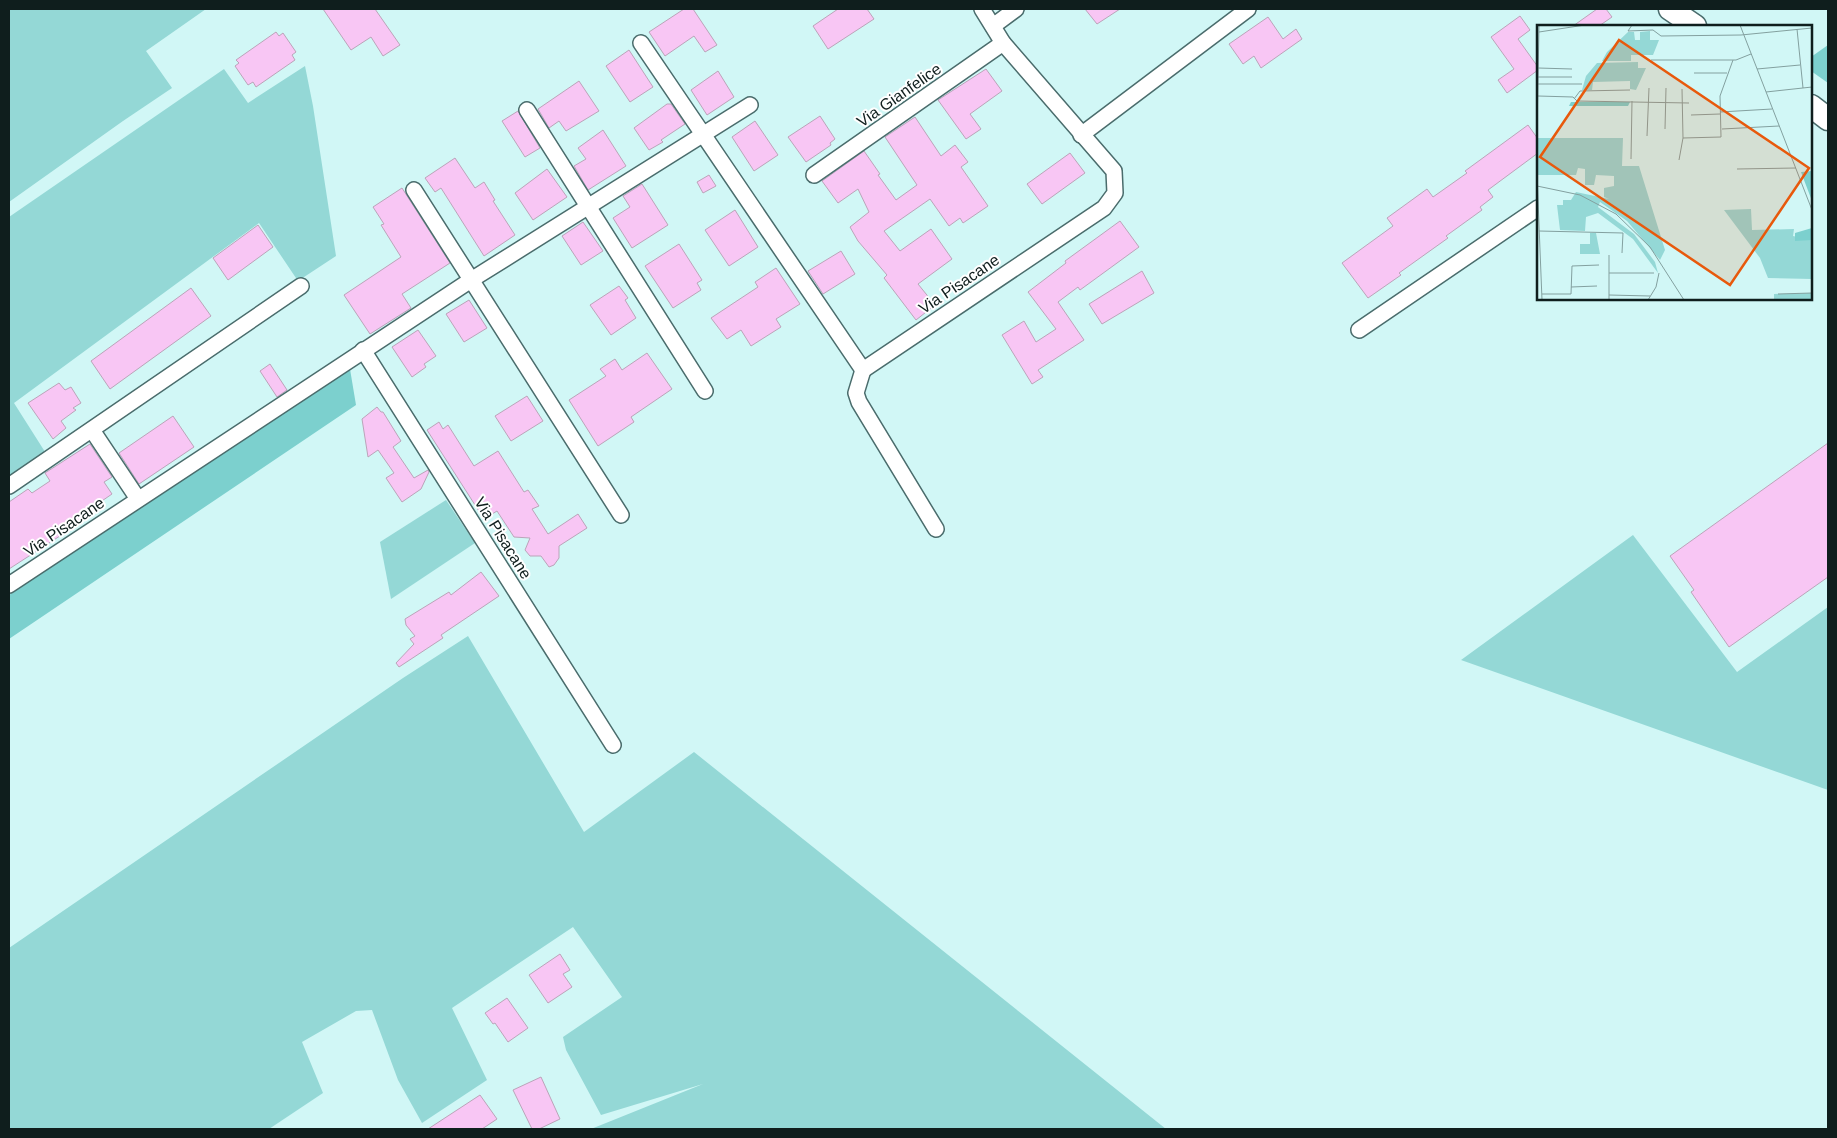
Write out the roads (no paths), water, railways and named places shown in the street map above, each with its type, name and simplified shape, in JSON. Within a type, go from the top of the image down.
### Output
[{"type":"main road","points":[[1670,9],[1694,25]]},
{"type":"main road","points":[[1812,107],[1828,119]]},
{"type":"street","name":"Via Pisacane","points":[[863,370],[1104,208],[1115,193],[1114,171],[1003,43],[982,9]]},
{"type":"street","points":[[993,26],[1016,9]]},
{"type":"street","points":[[1081,135],[1248,9]]},
{"type":"street","points":[[641,43],[863,370],[856,393],[859,402],[936,530]]},
{"type":"street","name":"Via Gianfelice","points":[[814,175],[1003,43]]},
{"type":"street","name":"Via Pisacane","points":[[9,585],[363,350],[750,104]]},
{"type":"street","points":[[527,110],[705,391]]},
{"type":"street","points":[[414,190],[620,515]]},
{"type":"street","points":[[1359,330],[1537,209]]},
{"type":"street","points":[[9,486],[301,286]]},
{"type":"street","name":"Via Pisacane","points":[[363,350],[613,745]]},
{"type":"street","points":[[92,430],[138,499]]}]
